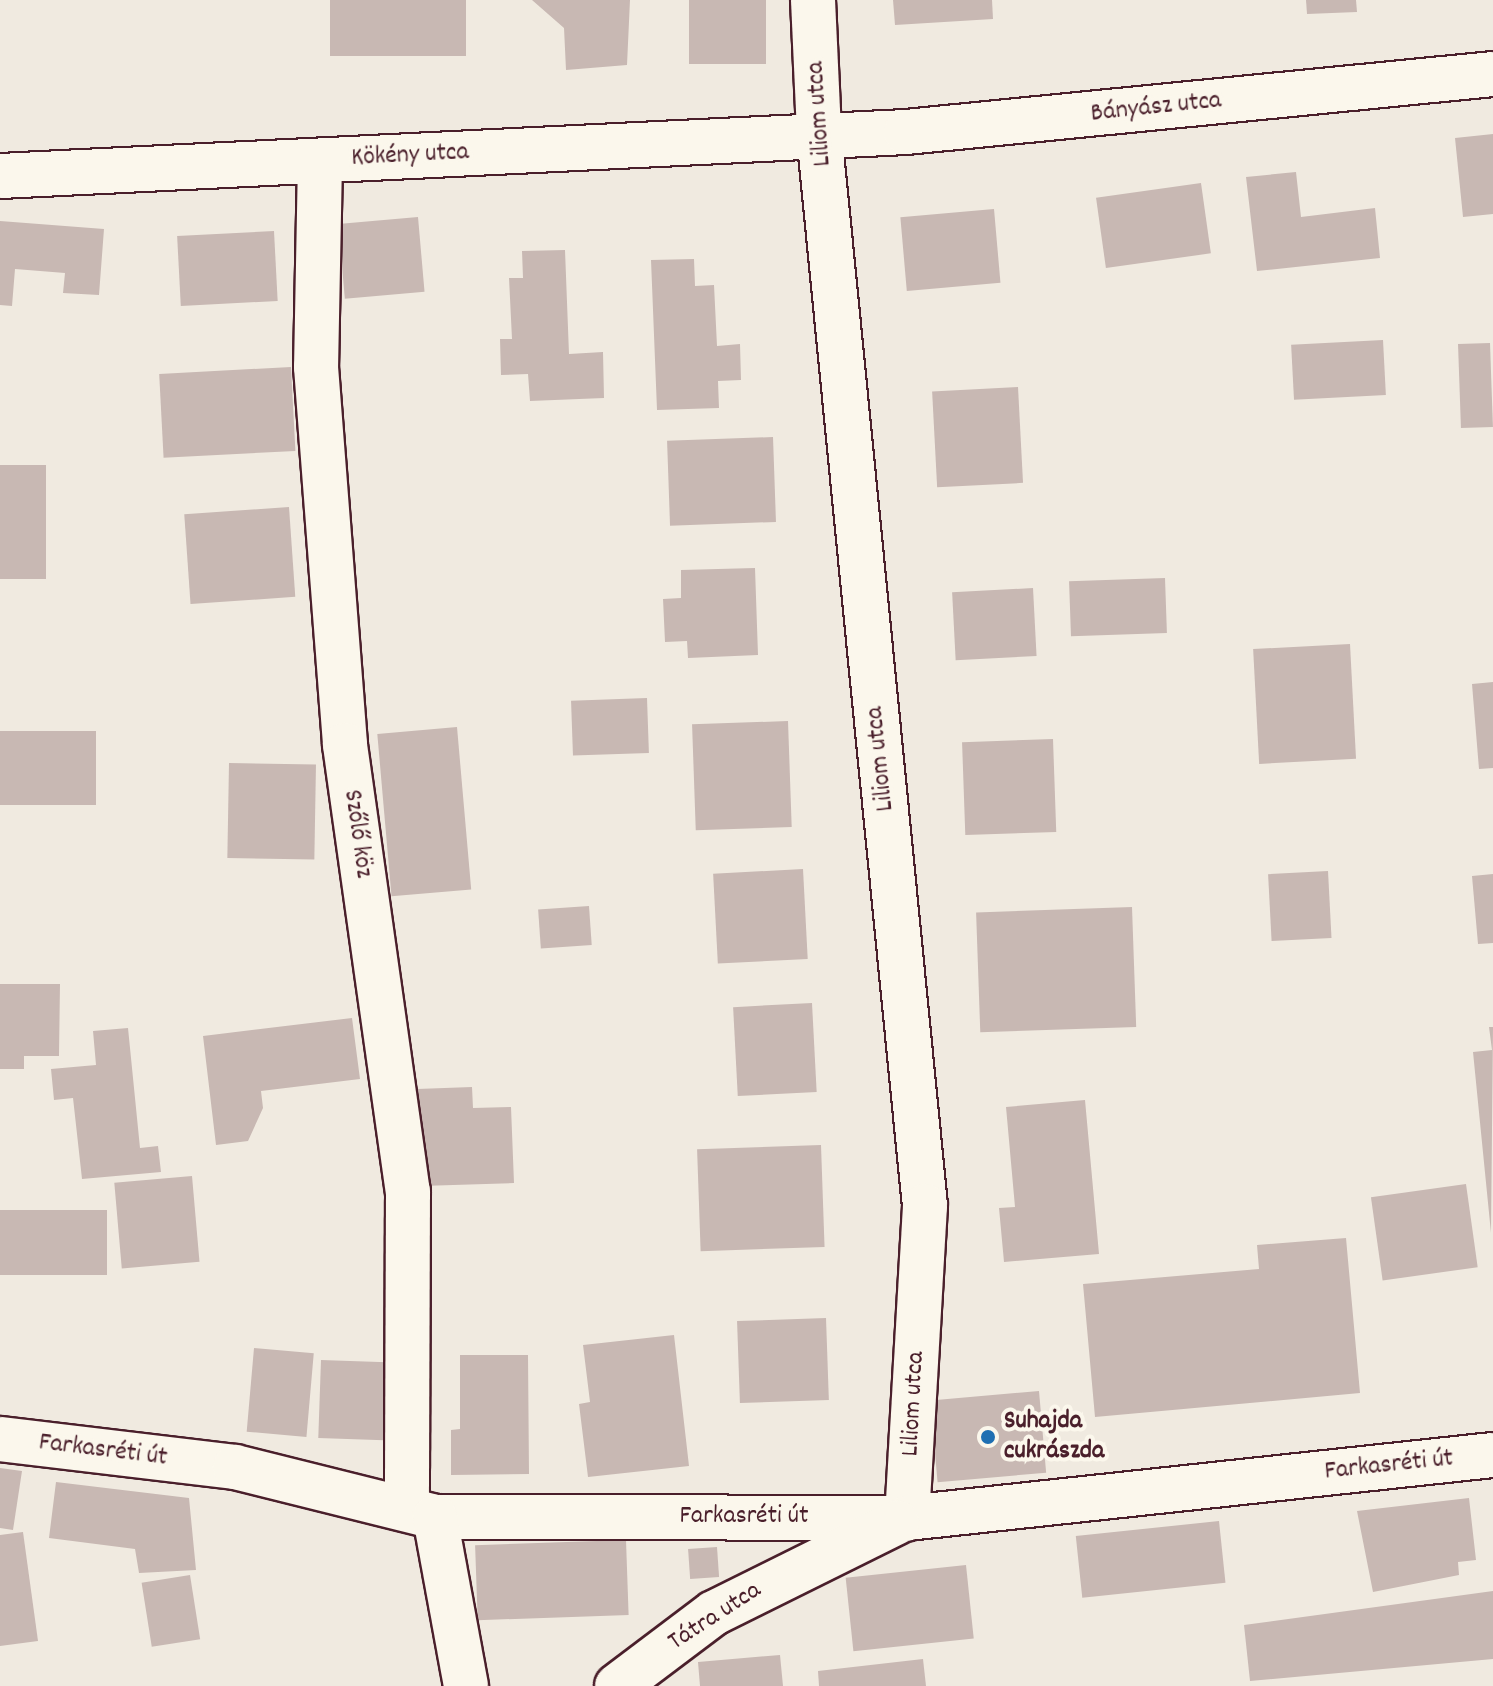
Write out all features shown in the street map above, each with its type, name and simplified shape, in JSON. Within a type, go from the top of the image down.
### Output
[{"type":"street","name":"Liliom utca","points":[[813,0],[819,133],[925,1206],[907,1518]]},
{"type":"street","name":"Bányász utca","points":[[819,133],[906,132],[1493,74]]},
{"type":"street","name":"Kökény utca","points":[[0,176],[819,133]]},
{"type":"street","name":"Szőlő köz","points":[[320,161],[316,367],[345,745],[408,1191],[421,1511]]},
{"type":"street","name":"Farkasréti út","points":[[0,1439],[235,1467],[421,1511],[769,1517],[907,1518],[1493,1455]]},
{"type":"street","points":[[421,1511],[466,1686]]},
{"type":"street","name":"Tátra utca","points":[[769,1517],[775,1578]]},
{"type":"street","name":"Tátra utca","points":[[617,1686],[714,1613],[775,1578],[907,1518]]},
{"type":"building","points":[[330,0],[466,0],[466,56],[330,56]]},
{"type":"building","points":[[532,0],[630,0],[627,65],[566,70],[564,28]]},
{"type":"building","points":[[689,0],[766,0],[766,64],[689,64]]},
{"type":"building","points":[[893,0],[992,0],[993,19],[895,25]]},
{"type":"building","points":[[1306,0],[1356,0],[1357,12],[1307,14]]},
{"type":"building","points":[[1493,134],[1493,214],[1463,217],[1455,138]]},
{"type":"building","points":[[1296,172],[1301,217],[1375,208],[1380,258],[1257,271],[1246,177]]},
{"type":"building","points":[[1201,183],[1211,253],[1106,268],[1096,198]]},
{"type":"building","points":[[994,209],[1000,283],[907,291],[900,217]]},
{"type":"building","points":[[418,217],[425,292],[345,299],[338,224]]},
{"type":"building","points":[[0,221],[104,229],[99,295],[63,293],[65,273],[15,269],[12,306],[0,305]]},
{"type":"building","points":[[274,231],[278,301],[181,306],[177,236]]},
{"type":"building","points":[[565,250],[569,354],[603,352],[604,398],[530,401],[528,374],[501,375],[500,339],[512,339],[509,278],[523,278],[522,251]]},
{"type":"building","points":[[694,259],[695,286],[714,285],[717,346],[740,344],[741,380],[718,381],[719,408],[657,410],[651,260]]},
{"type":"building","points":[[1383,340],[1386,395],[1294,400],[1291,345]]},
{"type":"building","points":[[1490,343],[1493,427],[1461,428],[1458,344]]},
{"type":"building","points":[[291,367],[295,451],[164,458],[159,374]]},
{"type":"building","points":[[1018,387],[1023,483],[937,487],[932,392]]},
{"type":"building","points":[[773,437],[776,522],[670,526],[667,441]]},
{"type":"building","points":[[0,465],[46,465],[46,579],[0,579]]},
{"type":"building","points":[[289,507],[295,597],[191,604],[184,514]]},
{"type":"building","points":[[755,568],[758,655],[688,658],[687,641],[665,642],[663,599],[681,598],[681,570]]},
{"type":"building","points":[[1165,578],[1167,633],[1071,636],[1069,581]]},
{"type":"building","points":[[1033,588],[1037,656],[956,660],[952,592]]},
{"type":"building","points":[[1350,644],[1356,759],[1259,764],[1253,649]]},
{"type":"building","points":[[1493,682],[1493,768],[1479,769],[1472,684]]},
{"type":"building","points":[[647,698],[649,753],[573,756],[571,701]]},
{"type":"building","points":[[788,721],[792,827],[696,830],[692,724]]},
{"type":"building","points":[[457,727],[471,889],[392,896],[377,734]]},
{"type":"building","points":[[0,731],[96,731],[96,805],[0,805]]},
{"type":"building","points":[[1053,739],[1056,832],[965,835],[962,742]]},
{"type":"building","points":[[229,763],[316,765],[314,860],[227,858]]},
{"type":"building","points":[[803,869],[808,959],[718,964],[713,874]]},
{"type":"building","points":[[1328,871],[1332,938],[1272,941],[1268,874]]},
{"type":"building","points":[[1493,874],[1493,943],[1478,944],[1472,876]]},
{"type":"building","points":[[589,906],[592,945],[541,948],[538,910]]},
{"type":"building","points":[[1132,907],[1136,1027],[980,1032],[976,912]]},
{"type":"building","points":[[0,984],[60,984],[59,1056],[24,1056],[24,1069],[0,1069]]},
{"type":"building","points":[[812,1003],[817,1092],[738,1096],[733,1007]]},
{"type":"building","points":[[352,1018],[360,1079],[261,1091],[263,1108],[248,1141],[216,1145],[203,1036]]},
{"type":"building","points":[[1489,1027],[1493,1027],[1491,1233],[1473,1052],[1492,1050]]},
{"type":"building","points":[[128,1028],[140,1148],[158,1146],[161,1172],[82,1179],[73,1098],[54,1100],[51,1069],[96,1065],[93,1031]]},
{"type":"building","points":[[472,1087],[473,1108],[511,1107],[514,1183],[421,1186],[417,1089]]},
{"type":"building","points":[[1085,1100],[1099,1254],[1004,1262],[999,1208],[1015,1207],[1006,1107]]},
{"type":"building","points":[[821,1145],[825,1247],[701,1251],[697,1149]]},
{"type":"building","points":[[192,1176],[199,1262],[122,1268],[114,1183]]},
{"type":"building","points":[[1466,1184],[1478,1267],[1383,1281],[1371,1197]]},
{"type":"building","points":[[0,1210],[107,1210],[107,1275],[0,1275]]},
{"type":"building","points":[[1346,1238],[1360,1393],[1095,1417],[1083,1284],[1259,1269],[1257,1245]]},
{"type":"building","points":[[826,1318],[829,1400],[740,1403],[737,1321]]},
{"type":"building","points":[[674,1335],[689,1466],[588,1477],[579,1404],[590,1402],[583,1345]]},
{"type":"building","points":[[254,1348],[314,1353],[306,1437],[247,1432]]},
{"type":"building","points":[[460,1355],[528,1355],[529,1474],[451,1475],[451,1430],[460,1429]]},
{"type":"building","points":[[321,1360],[394,1363],[391,1441],[318,1438]]},
{"type":"building","name":"Suhajda cukrászda","points":[[1039,1391],[1046,1473],[938,1482],[930,1400]]},
{"type":"building","points":[[0,1468],[22,1471],[13,1530],[0,1528]]},
{"type":"building","points":[[56,1482],[189,1498],[196,1570],[139,1573],[135,1549],[49,1538]]},
{"type":"building","points":[[1469,1498],[1476,1560],[1458,1562],[1459,1575],[1373,1592],[1357,1511]]},
{"type":"building","points":[[1219,1521],[1225,1583],[1082,1598],[1076,1536]]},
{"type":"building","points":[[23,1532],[38,1641],[0,1646],[0,1535]]},
{"type":"building","points":[[626,1540],[629,1615],[478,1620],[475,1545]]},
{"type":"building","points":[[717,1547],[719,1577],[690,1579],[688,1549]]},
{"type":"building","points":[[966,1565],[974,1639],[853,1651],[846,1578]]},
{"type":"building","points":[[190,1575],[200,1639],[152,1647],[142,1583]]},
{"type":"building","points":[[1493,1591],[1493,1659],[1250,1681],[1244,1625]]},
{"type":"building","points":[[780,1655],[783,1686],[700,1686],[698,1662]]},
{"type":"building","points":[[923,1659],[926,1686],[819,1686],[818,1671]]},
{"type":"place","name":"Suhajda cukrászda","points":[[988,1437]]}]
